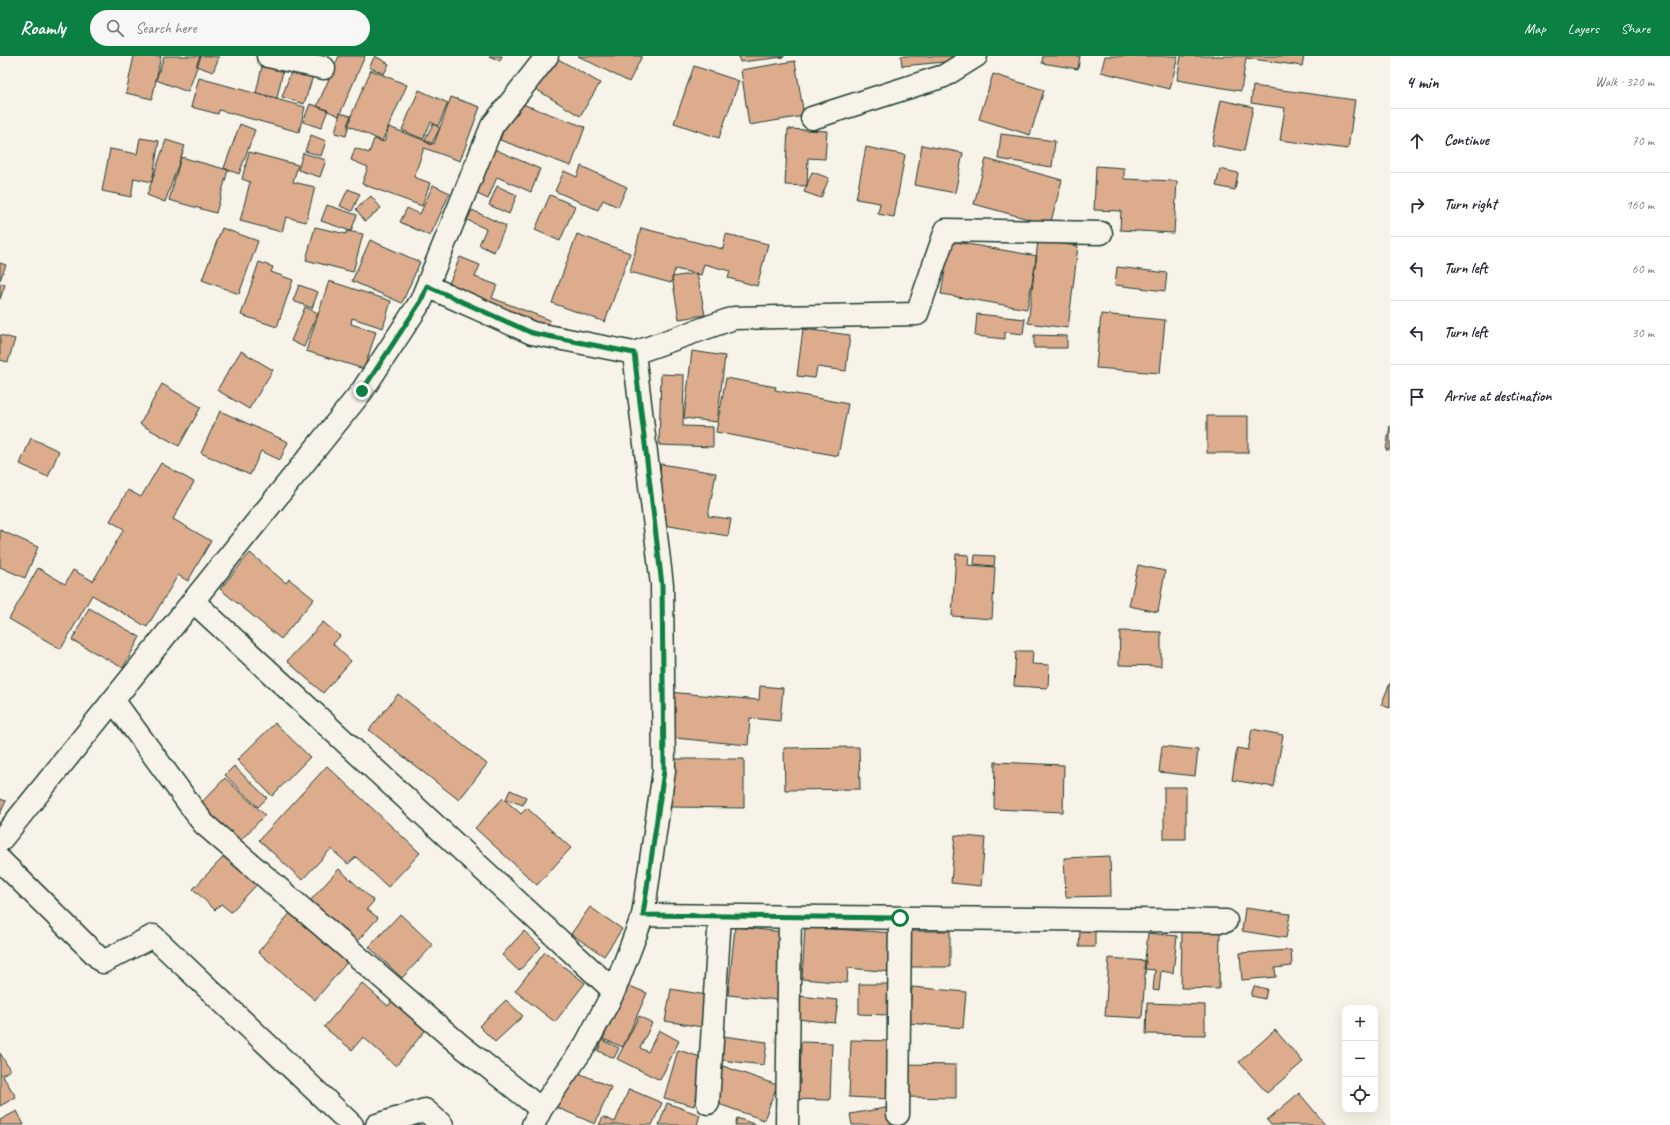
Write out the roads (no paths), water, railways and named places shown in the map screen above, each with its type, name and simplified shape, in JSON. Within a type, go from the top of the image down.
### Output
[{"type":"street","points":[[268,56],[324,68]]},
{"type":"street","points":[[0,841],[362,391],[421,301],[492,126],[547,56]]},
{"type":"street","points":[[812,118],[944,76],[976,56]]},
{"type":"street","points":[[427,286],[532,333],[634,353],[734,318],[917,314],[946,230],[1101,233]]},
{"type":"street","points":[[113,700],[204,824],[459,1044],[537,1117],[586,1044],[614,991],[643,915],[664,771],[662,585],[634,353]]},
{"type":"street","points":[[193,601],[614,991]]},
{"type":"street","points":[[0,860],[103,962],[153,936],[352,1125]]},
{"type":"street","points":[[643,915],[1226,921]]},
{"type":"street","points":[[708,1103],[720,916]]},
{"type":"street","points":[[787,1125],[790,917]]},
{"type":"street","points":[[898,1114],[900,918]]},
{"type":"street","points":[[377,1125],[425,1110],[442,1125]]}]
